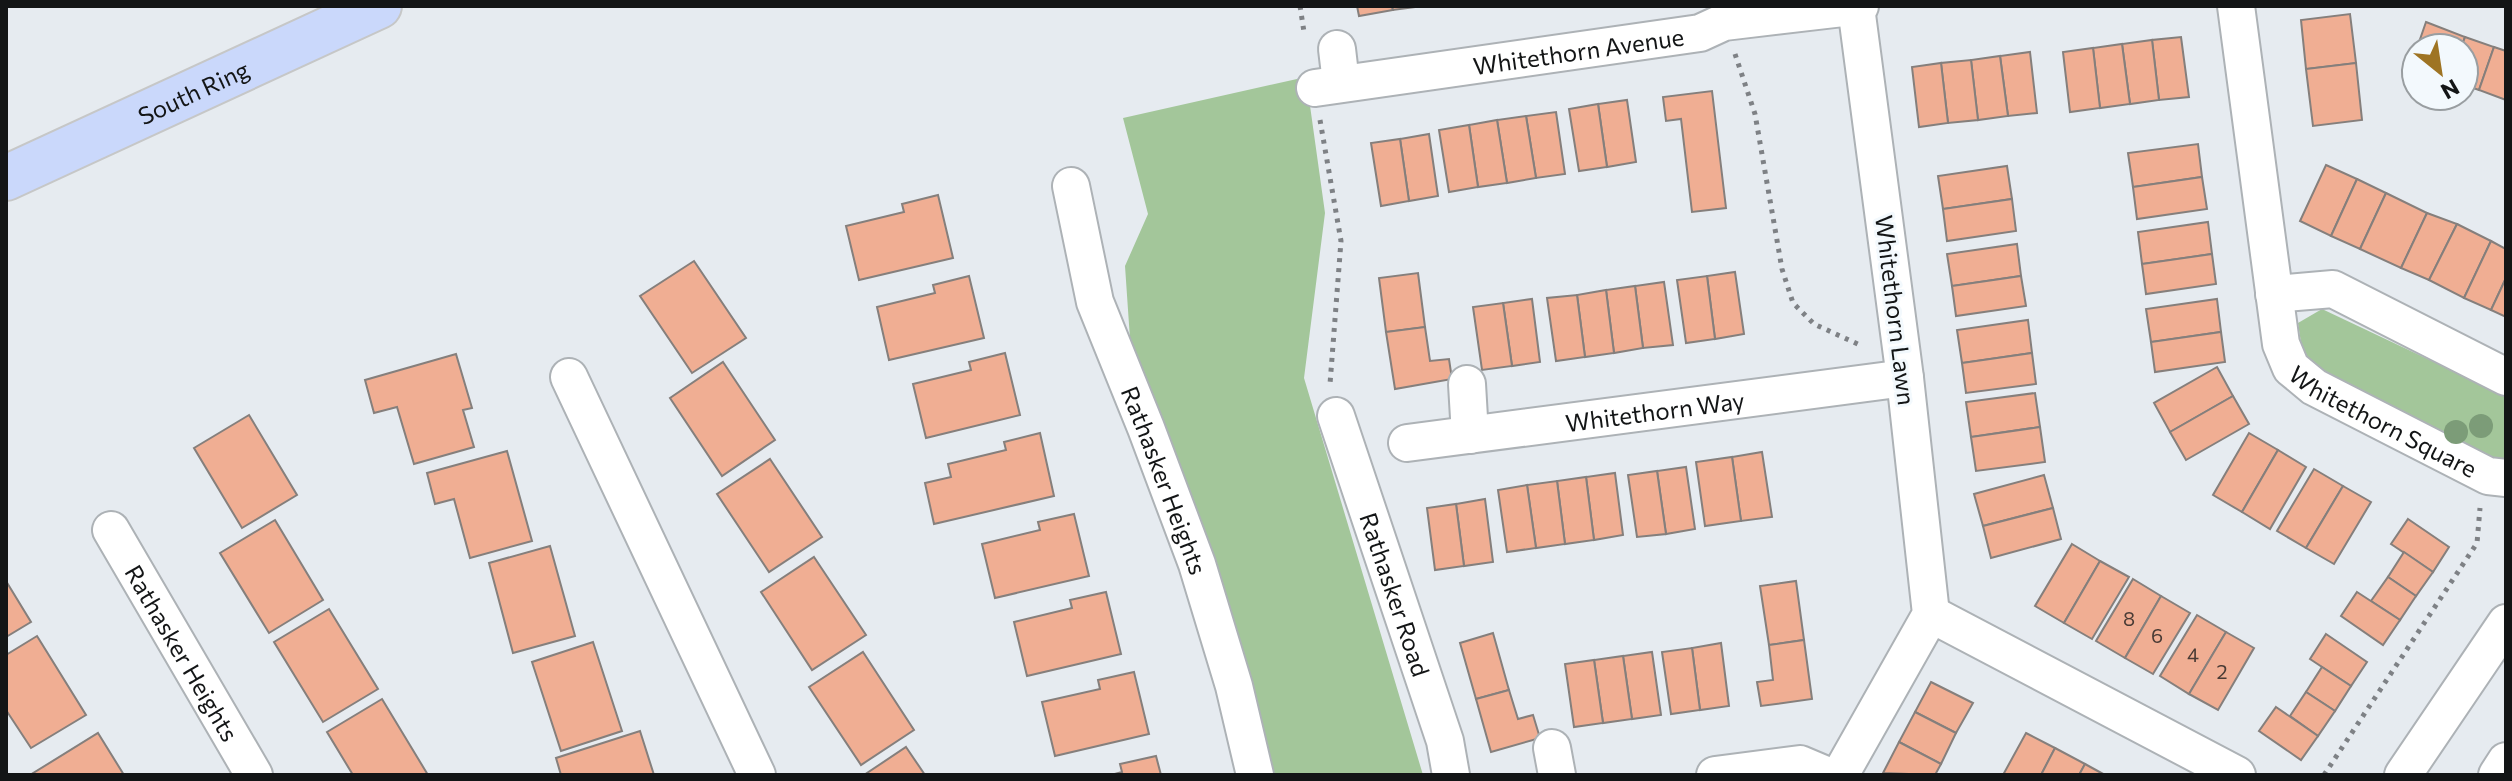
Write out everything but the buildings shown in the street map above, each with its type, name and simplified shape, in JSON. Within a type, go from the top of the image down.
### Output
[{"type":"main road","name":"South Ring","points":[[6,178],[379,6]]},
{"type":"street","name":"Whitethorn Avenue","points":[[1331,73],[1700,33],[1723,14],[1858,6]]},
{"type":"street","name":"Whitethorn Lawn","points":[[1858,6],[1891,380],[1931,614]]},
{"type":"street","name":"Whitethorn Square","points":[[2236,6],[2281,344],[2291,368],[2314,387],[2497,477]]},
{"type":"street","name":"Rathasker Heights","points":[[1071,186],[1095,302],[1197,564],[1234,686],[1255,775]]},
{"type":"street","points":[[2274,294],[2314,288],[2333,289],[2506,377]]},
{"type":"street","points":[[569,377],[757,775]]},
{"type":"street","name":"Whitethorn Way","points":[[1407,443],[1891,380]]},
{"type":"street","points":[[1467,384],[1470,435]]},
{"type":"street","name":"Rathasker Road","points":[[1336,416],[1445,741],[1451,775]]},
{"type":"street","name":"Rathasker Heights","points":[[111,530],[254,775]]},
{"type":"street","points":[[1840,775],[1931,614],[2237,775]]},
{"type":"street","points":[[2403,775],[2506,623]]},
{"type":"street","points":[[2497,775],[2506,761]]},
{"type":"street","points":[[1715,775],[1800,764],[1826,775]]},
{"type":"path","points":[[1723,14],[1755,114],[1782,269],[1793,303],[1814,324],[1854,340],[1871,353],[1891,380]]},
{"type":"path","points":[[1336,416],[1330,382],[1341,241]]},
{"type":"path","points":[[2324,775],[2477,543],[2478,519],[2497,477]]},
{"type":"green space","points":[[1306,77],[1325,213],[1304,378],[1423,775],[1270,775],[1244,665],[1189,491],[1130,339],[1125,266],[1148,214],[1123,118]]},
{"type":"green space","points":[[2322,309],[2506,396],[2506,464],[2304,363],[2298,323]]}]
